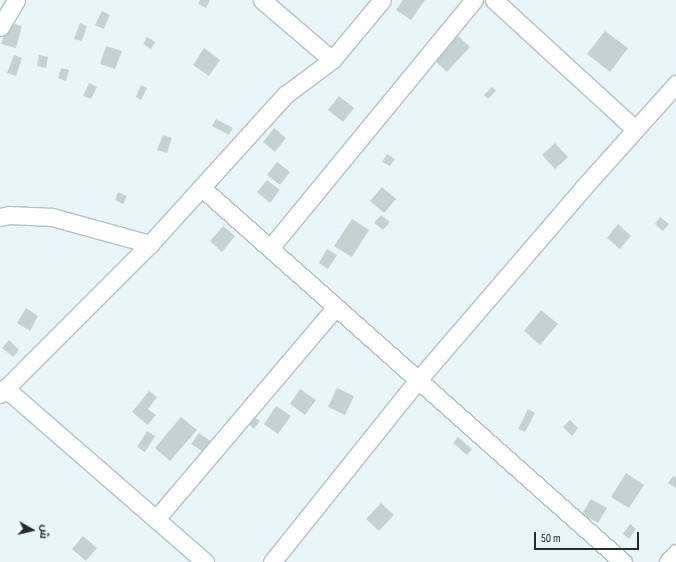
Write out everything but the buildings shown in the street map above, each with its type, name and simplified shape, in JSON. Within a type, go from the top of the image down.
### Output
[{"type":"street","points":[[0,27],[16,0]]},
{"type":"street","points":[[262,0],[332,60]]},
{"type":"street","points":[[205,562],[3,391],[150,244],[285,95],[332,60],[382,0]]},
{"type":"street","points":[[270,248],[474,0]]},
{"type":"street","points":[[494,0],[635,129]]},
{"type":"street","points":[[272,562],[418,380],[635,129],[676,84]]},
{"type":"street","points":[[202,188],[623,562]]},
{"type":"street","points":[[0,217],[9,215],[52,217],[150,244]]},
{"type":"street","points":[[156,520],[336,307]]},
{"type":"street","points":[[668,562],[676,553]]}]
